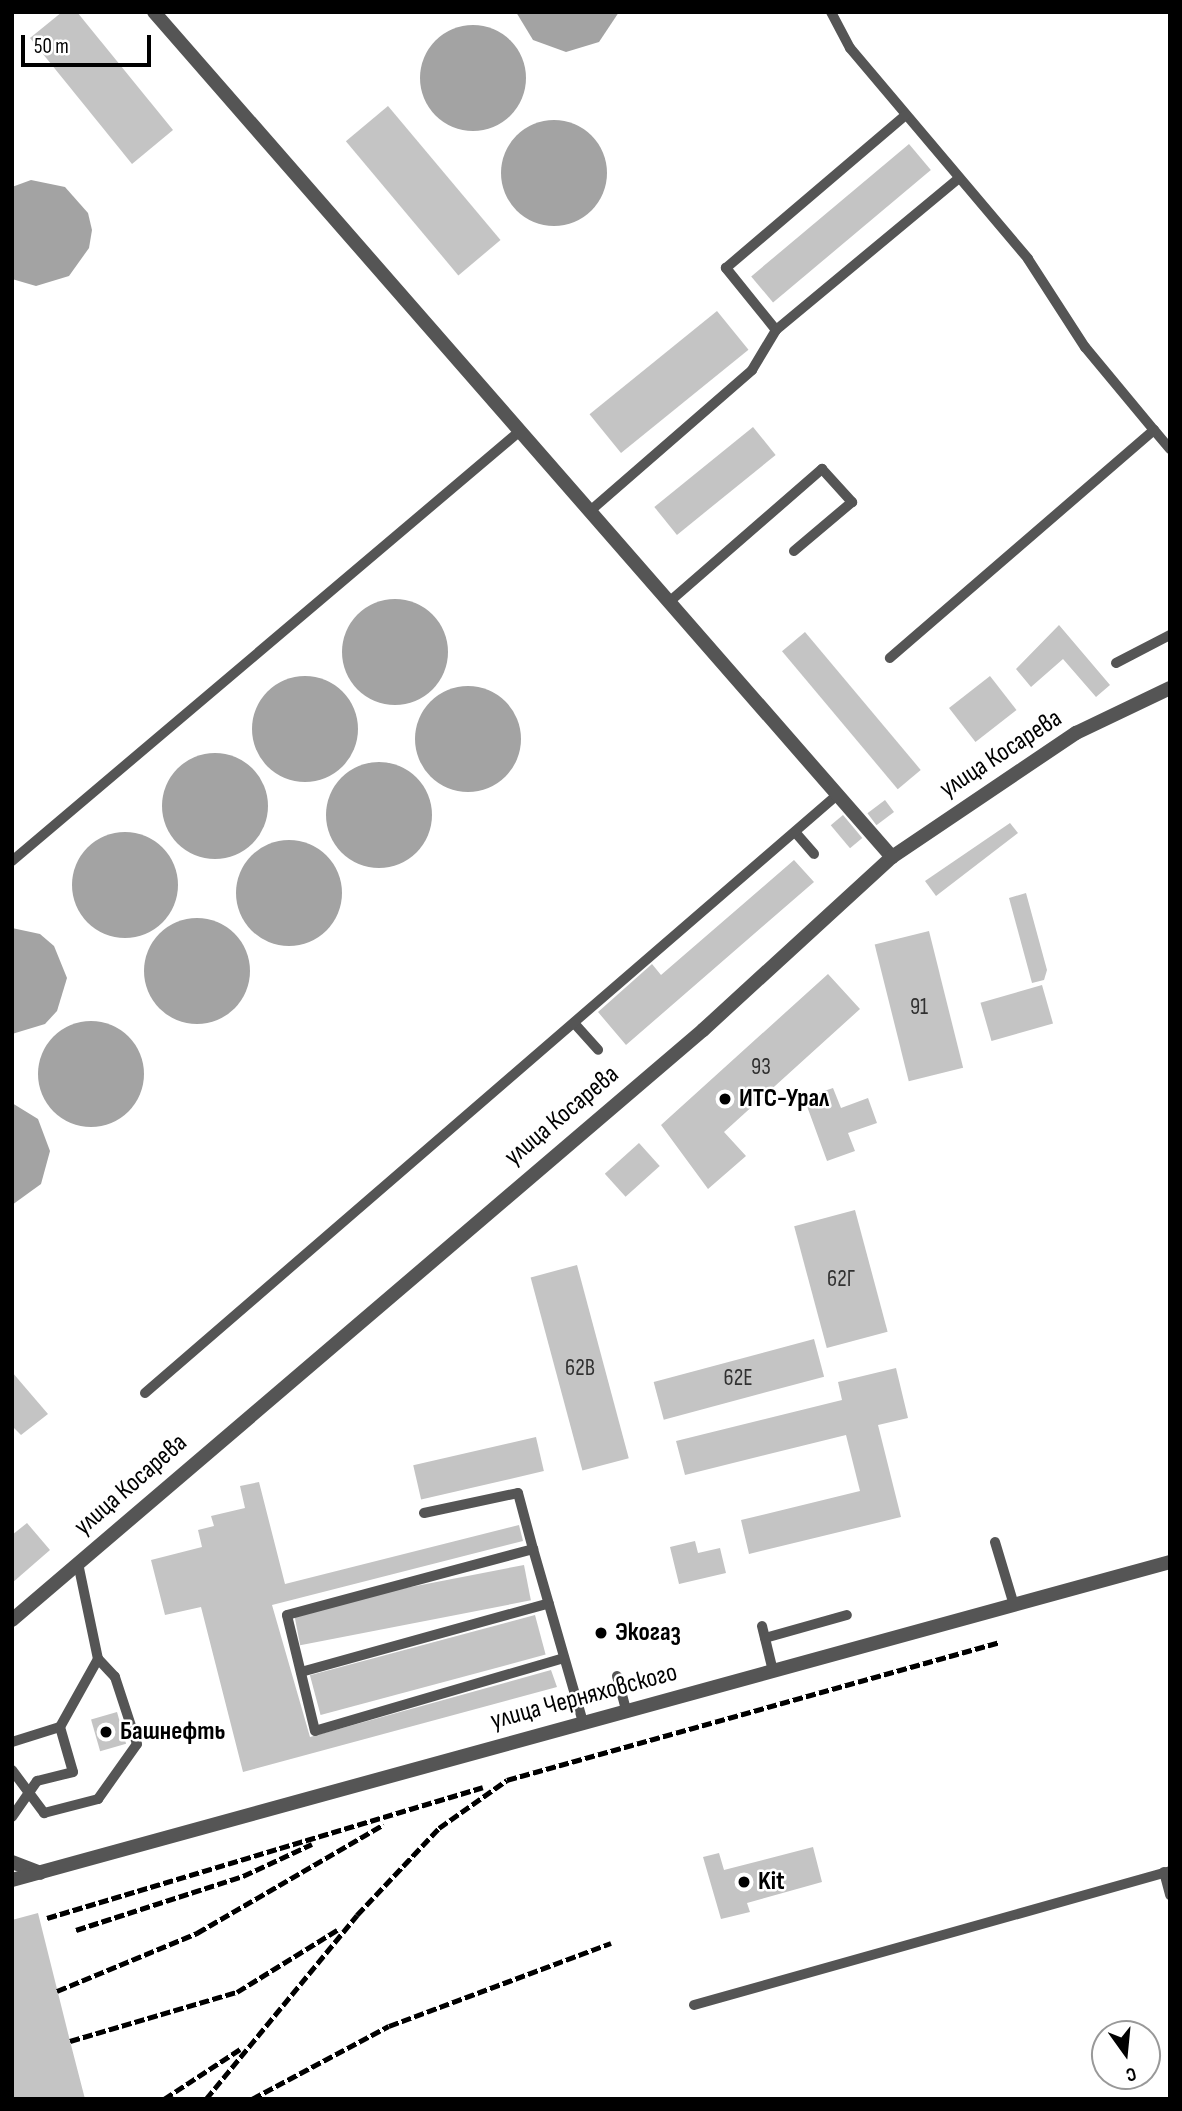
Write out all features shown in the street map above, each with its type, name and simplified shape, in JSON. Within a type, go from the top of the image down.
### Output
[{"type":"street","points":[[154,12],[892,858]]},
{"type":"street","name":"улица Косарева","points":[[12,1620],[702,1030],[892,858],[1076,733],[1170,688]]},
{"type":"street","name":"улица Черняховского","points":[[12,1880],[1170,1562]]},
{"type":"street","points":[[12,1862],[40,1873]]},
{"type":"lane","points":[[831,12],[850,48],[1028,259],[1085,348],[1170,449]]},
{"type":"lane","points":[[776,330],[726,268],[906,115]]},
{"type":"lane","points":[[590,511],[752,370],[776,330],[958,178]]},
{"type":"lane","points":[[890,657],[1154,430]]},
{"type":"lane","points":[[12,861],[520,431]]},
{"type":"lane","points":[[668,602],[822,469],[852,502],[794,551]]},
{"type":"lane","points":[[1115,663],[1170,635]]},
{"type":"lane","points":[[145,1393],[837,795]]},
{"type":"lane","points":[[795,832],[814,853]]},
{"type":"lane","points":[[574,1023],[598,1050]]},
{"type":"lane","points":[[424,1513],[518,1493],[583,1722]]},
{"type":"lane","points":[[995,1542],[1014,1605]]},
{"type":"lane","points":[[534,1549],[287,1615],[316,1731],[564,1658]]},
{"type":"lane","points":[[12,1770],[27,1796],[44,1813],[99,1799],[137,1744],[115,1677],[98,1660],[78,1563]]},
{"type":"lane","points":[[301,1672],[549,1603]]},
{"type":"lane","points":[[765,1638],[847,1615]]},
{"type":"lane","points":[[762,1626],[773,1671]]},
{"type":"lane","points":[[12,1742],[60,1727],[98,1660]]},
{"type":"lane","points":[[617,1676],[626,1710]]},
{"type":"lane","points":[[12,1817],[37,1782],[73,1772],[60,1727]]},
{"type":"lane","points":[[694,2004],[1167,1872],[1170,1895]]},
{"type":"shaded area","points":[[516,12],[619,12],[599,42],[566,52],[533,40]]},
{"type":"shaded area","points":[[473,25],[493,29],[510,41],[522,58],[526,78],[522,98],[510,115],[493,127],[473,131],[453,127],[436,115],[424,98],[420,78],[424,58],[436,41],[453,29]]},
{"type":"shaded area","points":[[554,120],[574,124],[591,136],[603,153],[607,173],[603,193],[591,210],[574,222],[554,226],[534,222],[517,210],[505,193],[501,173],[505,153],[517,136],[534,124]]},
{"type":"shaded area","points":[[31,180],[65,187],[88,213],[92,230],[89,248],[69,276],[36,286],[12,279],[12,187]]},
{"type":"shaded area","points":[[395,599],[415,603],[432,615],[444,632],[448,652],[444,672],[432,689],[415,701],[395,705],[375,701],[358,689],[346,672],[342,652],[346,632],[358,615],[375,603]]},
{"type":"shaded area","points":[[305,676],[325,680],[342,692],[354,709],[358,729],[354,749],[342,766],[325,778],[305,782],[285,778],[268,766],[256,749],[252,729],[256,709],[268,692],[285,680]]},
{"type":"shaded area","points":[[468,686],[488,690],[505,702],[517,719],[521,739],[517,759],[505,776],[488,788],[468,792],[448,788],[431,776],[419,759],[415,739],[419,719],[431,702],[448,690]]},
{"type":"shaded area","points":[[215,753],[235,757],[252,769],[264,786],[268,806],[264,826],[252,843],[235,855],[215,859],[195,855],[178,843],[166,826],[162,806],[166,786],[178,769],[195,757]]},
{"type":"shaded area","points":[[379,762],[399,766],[416,778],[428,795],[432,815],[428,835],[416,852],[399,864],[379,868],[359,864],[342,852],[330,835],[326,815],[330,795],[342,778],[359,766]]},
{"type":"shaded area","points":[[125,832],[145,836],[162,848],[174,865],[178,885],[174,905],[162,922],[145,934],[125,938],[105,934],[88,922],[76,905],[72,885],[76,865],[88,848],[105,836]]},
{"type":"shaded area","points":[[289,840],[309,844],[326,856],[338,873],[342,893],[338,913],[326,930],[309,942],[289,946],[269,942],[252,930],[240,913],[236,893],[240,873],[252,856],[269,844]]},
{"type":"shaded area","points":[[197,918],[217,922],[234,934],[246,951],[250,971],[246,991],[234,1008],[217,1020],[197,1024],[177,1020],[160,1008],[148,991],[144,971],[148,951],[160,934],[177,922]]},
{"type":"shaded area","points":[[12,928],[40,934],[54,946],[67,978],[57,1011],[45,1024],[12,1034]]},
{"type":"shaded area","points":[[91,1021],[111,1025],[128,1037],[140,1054],[144,1074],[140,1094],[128,1111],[111,1123],[91,1127],[71,1123],[54,1111],[42,1094],[38,1074],[42,1054],[54,1037],[71,1025]]},
{"type":"shaded area","points":[[12,1103],[38,1119],[50,1151],[41,1184],[12,1205]]},
{"type":"building","points":[[62,12],[77,12],[173,130],[132,164],[30,38]]},
{"type":"building","points":[[388,106],[500,240],[458,275],[346,141]]},
{"type":"building","points":[[909,144],[931,170],[773,302],[751,276]]},
{"type":"building","points":[[717,311],[748,350],[621,453],[590,414]]},
{"type":"building","points":[[753,427],[776,455],[677,535],[654,507]]},
{"type":"building","points":[[1059,625],[1110,685],[1096,697],[1063,659],[1031,687],[1016,669]]},
{"type":"building","points":[[805,632],[921,770],[898,789],[782,651]]},
{"type":"building","points":[[990,676],[1016,710],[975,742],[949,708]]},
{"type":"building","points":[[885,800],[894,812],[876,825],[867,813]]},
{"type":"building","points":[[843,815],[862,838],[850,848],[831,825]]},
{"type":"building","points":[[1010,823],[1018,833],[936,896],[925,881]]},
{"type":"building","points":[[794,860],[814,882],[626,1045],[598,1012],[652,964],[661,975]]},
{"type":"building","points":[[1026,893],[1047,970],[1044,980],[1032,983],[1009,898]]},
{"type":"building","points":[[929,931],[963,1068],[909,1081],[875,945]]},
{"type":"building","points":[[828,974],[860,1009],[724,1132],[746,1156],[708,1189],[661,1125]]},
{"type":"building","points":[[1042,985],[1053,1023],[992,1041],[980,1003]]},
{"type":"building","points":[[833,1088],[841,1108],[868,1098],[877,1123],[848,1133],[855,1151],[827,1161],[804,1098]]},
{"type":"building","points":[[639,1143],[660,1166],[626,1197],[605,1174]]},
{"type":"building","points":[[855,1210],[888,1332],[827,1348],[794,1226]]},
{"type":"building","points":[[577,1265],[629,1458],[582,1471],[531,1277]]},
{"type":"building","points":[[814,1339],[824,1377],[664,1420],[654,1382]]},
{"type":"building","points":[[896,1368],[908,1418],[878,1425],[901,1517],[749,1554],[741,1520],[860,1491],[846,1435],[685,1475],[676,1441],[842,1400],[838,1382]]},
{"type":"building","points":[[12,1372],[48,1414],[21,1435],[12,1426]]},
{"type":"building","points":[[536,1437],[544,1471],[421,1499],[413,1465]]},
{"type":"building","points":[[259,1482],[285,1584],[519,1525],[523,1541],[272,1605],[310,1737],[551,1670],[557,1687],[243,1772],[201,1607],[165,1615],[151,1560],[202,1547],[198,1530],[214,1526],[211,1516],[245,1508],[240,1486]]},
{"type":"building","points":[[27,1523],[50,1550],[12,1583],[12,1535]]},
{"type":"building","points":[[695,1541],[698,1553],[720,1548],[726,1573],[679,1584],[670,1547]]},
{"type":"building","points":[[524,1565],[531,1600],[300,1645],[293,1610]]},
{"type":"building","points":[[535,1615],[546,1655],[321,1715],[310,1675]]},
{"type":"building","points":[[117,1712],[126,1744],[100,1751],[91,1719]]},
{"type":"building","points":[[813,1847],[822,1882],[747,1903],[750,1912],[721,1919],[703,1857],[719,1853],[724,1870]]},
{"type":"building","points":[[38,1913],[85,2099],[12,2099],[12,1920]]},
{"type":"railway","points":[[206,2099],[357,1915],[439,1828],[507,1780],[1000,1642]]},
{"type":"railway","points":[[47,1918],[483,1787]]},
{"type":"railway","points":[[57,1991],[197,1933],[384,1824]]},
{"type":"railway","points":[[76,1930],[243,1876],[312,1844]]},
{"type":"railway","points":[[70,2041],[237,1992],[337,1930]]},
{"type":"railway","points":[[252,2099],[389,2026],[611,1943]]},
{"type":"railway","points":[[164,2099],[240,2049]]},
{"type":"place","name":"ИТС-Урал","points":[[725,1099]]},
{"type":"place","name":"Экогаз","points":[[601,1633]]},
{"type":"place","name":"Башнефть","points":[[106,1732]]},
{"type":"place","name":"Kit","points":[[744,1882]]}]
